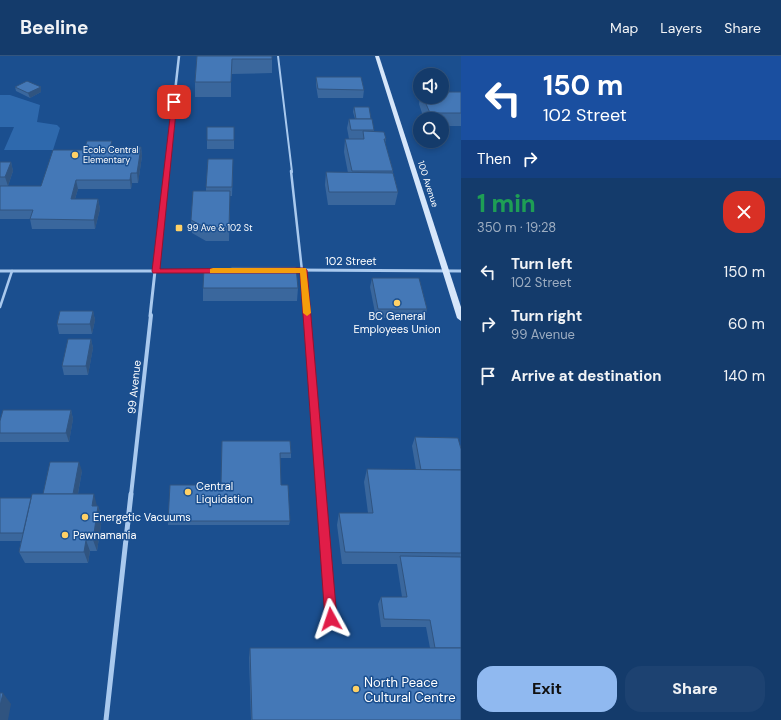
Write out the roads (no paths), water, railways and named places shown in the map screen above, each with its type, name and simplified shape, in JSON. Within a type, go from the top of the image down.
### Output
[{"type":"main road","name":"100 Avenue","points":[[377,56],[461,318]]},
{"type":"street","name":"99 Avenue","points":[[106,720],[179,56]]},
{"type":"street","name":"102 Street","points":[[288,270],[461,271]]},
{"type":"street","points":[[0,271],[210,271]]},
{"type":"lane","points":[[278,56],[304,270],[331,619]]},
{"type":"lane","points":[[0,306],[12,271]]},
{"type":"place","name":"Ecole Central Elementary","points":[[75,155]]},
{"type":"place","name":"99 Ave & 102 St","points":[[179,228]]},
{"type":"place","name":"BC General Employees Union","points":[[397,303]]},
{"type":"place","name":"Central Liquidation","points":[[188,492]]},
{"type":"place","name":"Energetic Vacuums","points":[[85,517]]},
{"type":"place","name":"Pawnamania","points":[[65,535]]},
{"type":"place","name":"North Peace Cultural Centre","points":[[356,689]]}]
